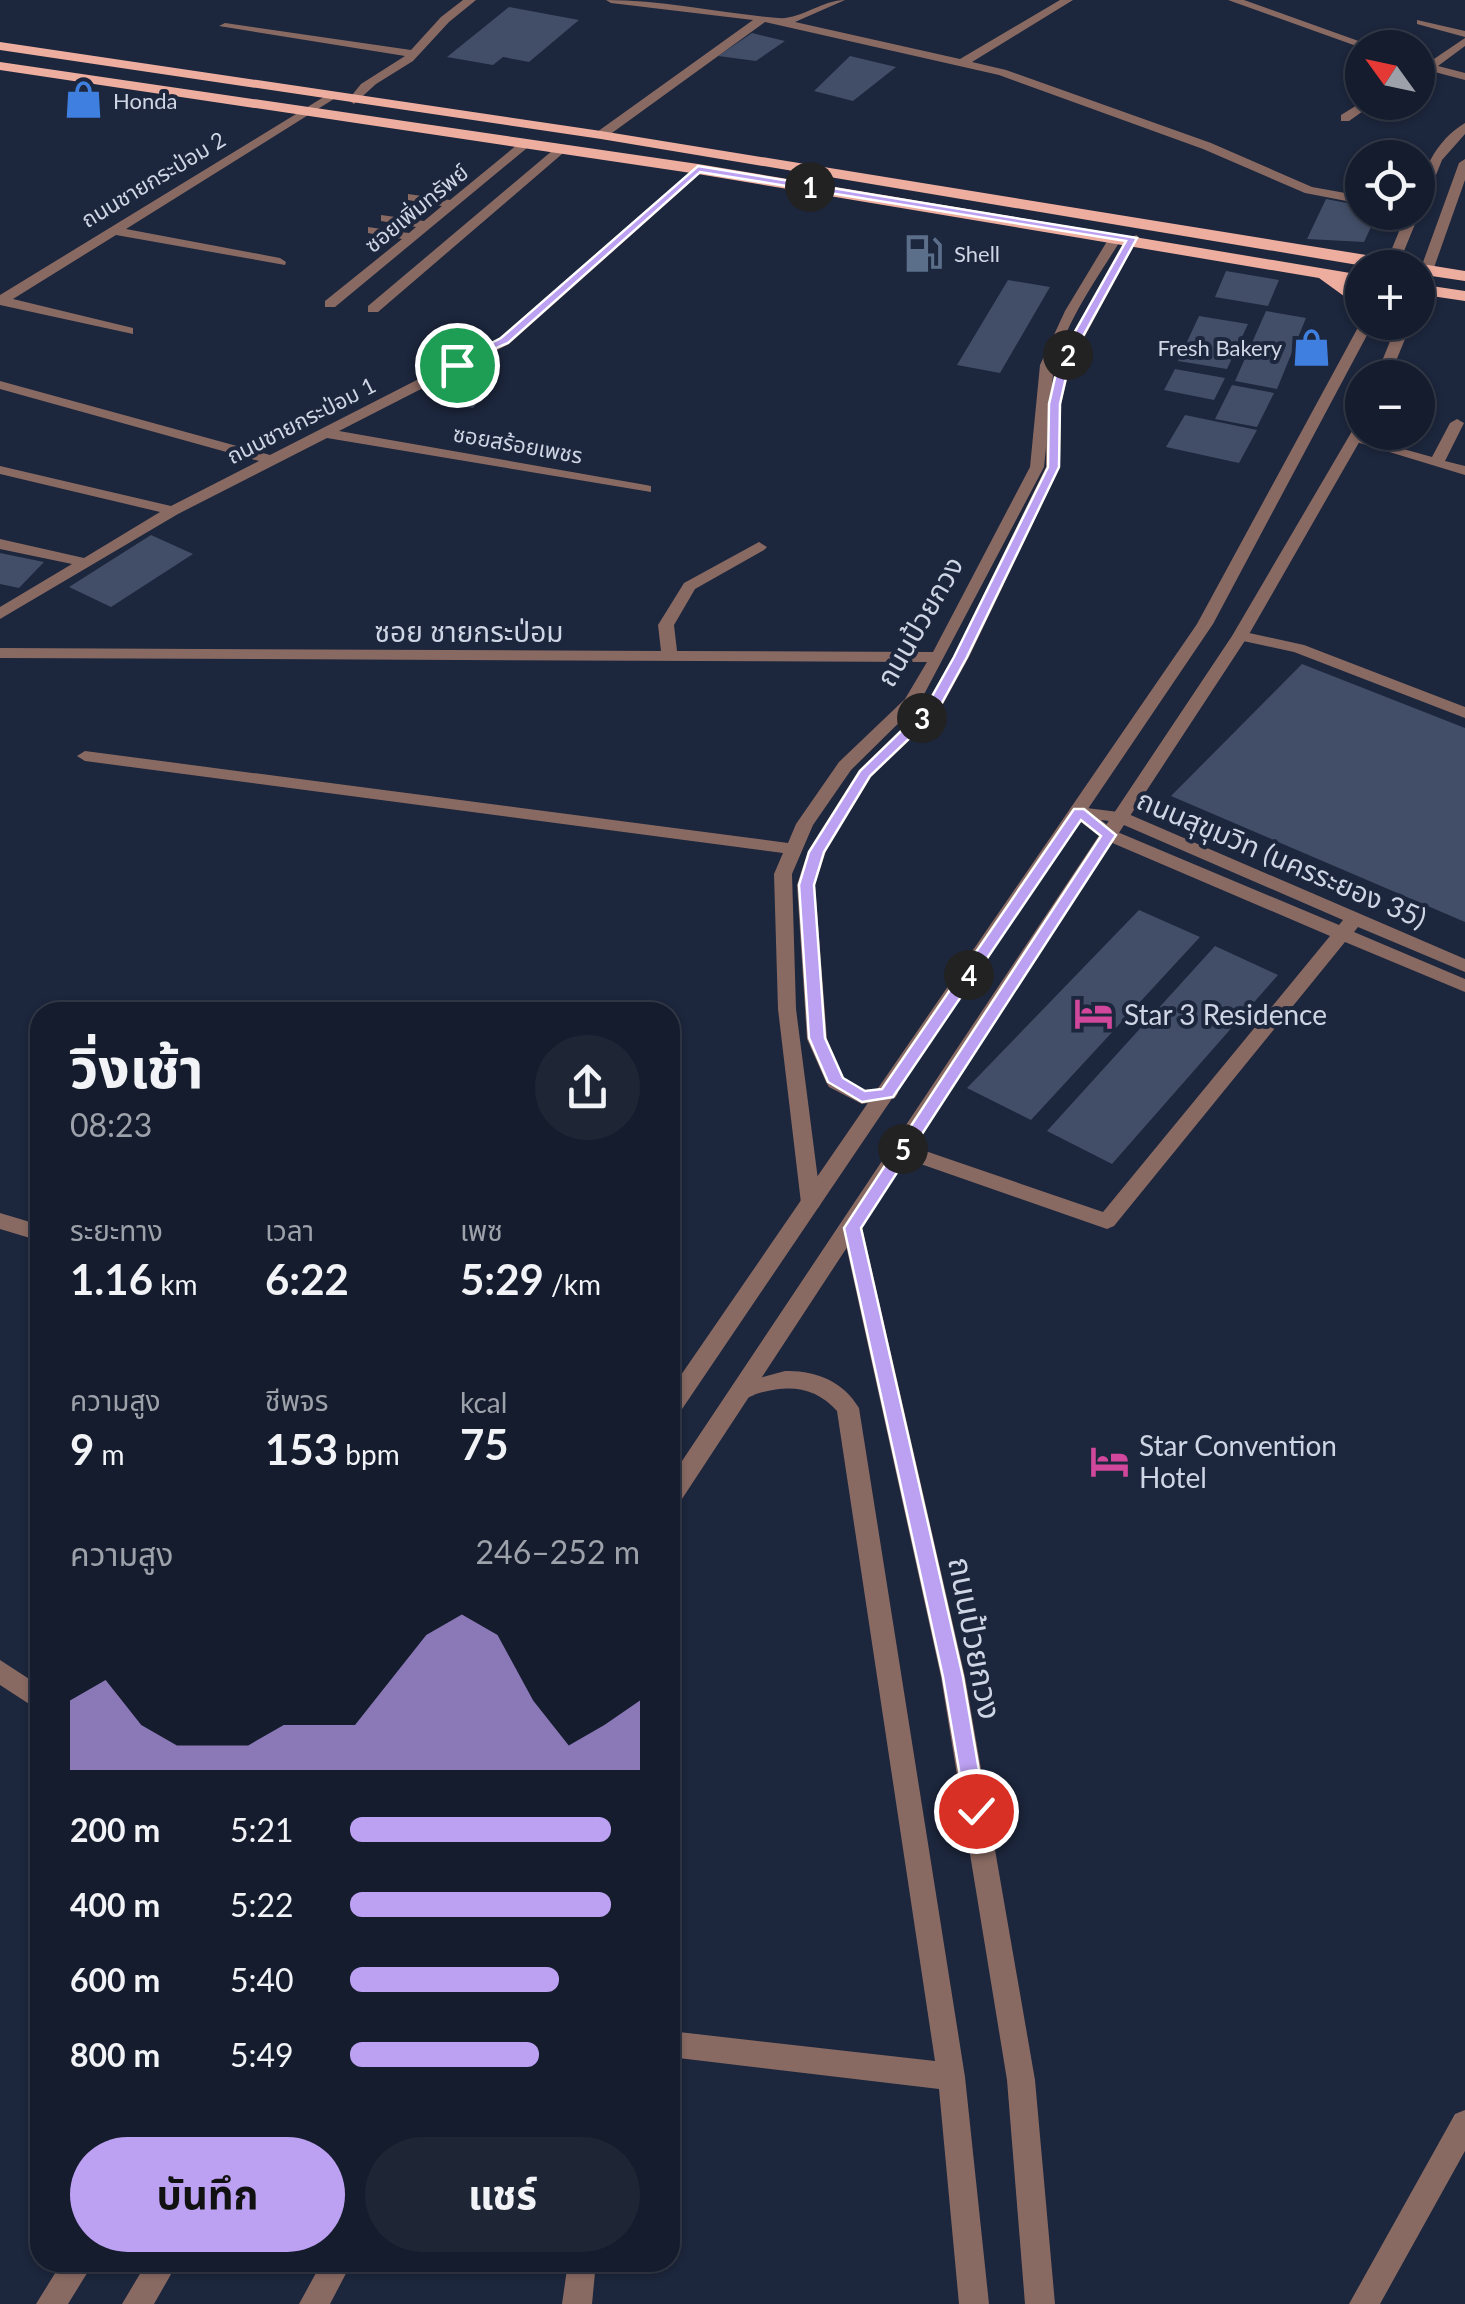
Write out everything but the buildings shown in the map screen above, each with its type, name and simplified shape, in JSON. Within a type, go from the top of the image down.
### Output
[{"type":"main road","points":[[0,46],[601,136],[1345,259]]},
{"type":"main road","points":[[0,66],[698,169],[1345,277]]},
{"type":"main road","points":[[1313,270],[1345,291]]},
{"type":"main road","points":[[1435,272],[1465,276]]},
{"type":"main road","points":[[1435,292],[1465,296]]},
{"type":"street","points":[[354,100],[362,86],[414,54],[450,11],[471,0]]},
{"type":"street","points":[[611,0],[763,18],[963,62],[1207,146],[1309,190],[1345,197]]},
{"type":"street","points":[[780,24],[840,0]]},
{"type":"street","points":[[963,62],[1068,0]]},
{"type":"street","points":[[1233,0],[1345,38]]},
{"type":"street","points":[[601,136],[763,18]]},
{"type":"street","points":[[1421,22],[1465,37]]},
{"type":"street","points":[[225,26],[414,54]]},
{"type":"street","points":[[1435,57],[1465,37]]},
{"type":"street","points":[[1435,68],[1465,78]]},
{"type":"street","name":"ถนนชายกระป่อม 2","points":[[1,300],[330,97]]},
{"type":"street","points":[[1435,162],[1465,127]]},
{"type":"street","name":"ซอยเพิ่มทรัพย์","points":[[330,304],[526,143]]},
{"type":"street","points":[[372,309],[563,148]]},
{"type":"street","points":[[1427,250],[1465,164]]},
{"type":"street","name":"ถนนชายกระป่อม 1","points":[[0,614],[173,511],[504,340],[698,169]]},
{"type":"street","points":[[412,197],[451,204]]},
{"type":"street","points":[[385,218],[426,225]]},
{"type":"street","points":[[111,230],[280,262]]},
{"type":"street","points":[[372,230],[411,238]]},
{"type":"street","name":"ถนนป้วยกวง","points":[[811,1204],[791,1045],[780,910],[783,874],[844,766],[912,702],[938,657],[1037,467],[1047,365],[1072,311],[1125,237]]},
{"type":"street","name":"ถนนป้วยกวง","points":[[888,1093],[862,1096],[848,1091],[836,1082],[828,1062],[813,1015],[806,885],[816,852],[865,774],[932,709],[961,657],[1054,467],[1054,404],[1064,360],[1125,237]]},
{"type":"street","points":[[378,264],[414,273]]},
{"type":"street","points":[[0,277],[27,284]]},
{"type":"street","points":[[1,300],[128,331]]},
{"type":"street","points":[[680,1394],[1205,624],[1358,340]]},
{"type":"street","points":[[0,385],[272,460]]},
{"type":"street","points":[[1436,464],[1457,423]]},
{"type":"street","name":"ซอยสร้อยเพชร","points":[[324,433],[646,489]]},
{"type":"street","points":[[680,1483],[1240,636],[1350,450]]},
{"type":"street","points":[[1402,450],[1465,472]]},
{"type":"street","points":[[0,470],[173,511]]},
{"type":"street","points":[[0,544],[82,562]]},
{"type":"street","points":[[670,656],[666,625],[689,586],[759,547]]},
{"type":"street","points":[[1240,636],[1298,648],[1465,713]]},
{"type":"street","name":"ซอย ชายกระป่อม","points":[[0,653],[938,657]]},
{"type":"street","points":[[85,756],[794,849]]},
{"type":"street","name":"ถนนสุขุมวิท (นครระยอง 35)","points":[[1079,812],[1120,817],[1349,925],[1465,986]]},
{"type":"street","name":"ถนนสุขุมวิท (นครระยอง 35)","points":[[1079,812],[1109,835],[1465,966]]},
{"type":"street","points":[[902,1150],[1107,1222],[1349,925]]},
{"type":"street","points":[[791,1045],[814,1062],[828,1062]]},
{"type":"street","points":[[0,1222],[30,1230]]},
{"type":"street","name":"ถนนป้วยกวง","points":[[852,1228],[953,1677],[1020,2080],[1040,2304]]},
{"type":"street","points":[[741,1391],[780,1376],[795,1378],[828,1387],[848,1408],[951,2077],[974,2304]]},
{"type":"street","points":[[0,1671],[30,1693]]},
{"type":"street","points":[[680,2045],[951,2077]]},
{"type":"street","points":[[1364,2304],[1465,2124]]},
{"type":"street","points":[[51,2304],[73,2272]]},
{"type":"street","points":[[136,2304],[157,2272]]},
{"type":"street","points":[[314,2304],[332,2272]]},
{"type":"street","points":[[577,2304],[581,2272]]},
{"type":"place","name":"Honda","points":[[83,100]]},
{"type":"place","name":"Shell","points":[[924,253]]},
{"type":"place","name":"Fresh Bakery","points":[[1312,347]]},
{"type":"place","name":"Star 3 Residence","points":[[1094,1014]]},
{"type":"place","name":"Star Convention Hotel","points":[[1109,1461]]},
{"type":"route","points":[[457,365],[504,340],[698,169],[1132,238],[1064,360],[1054,404],[1054,467],[961,657],[932,709],[865,774],[816,852],[806,885],[817,1038],[836,1082],[848,1091],[875,1097],[888,1093],[1079,812],[1109,835],[852,1228],[953,1677],[976,1811]]}]
